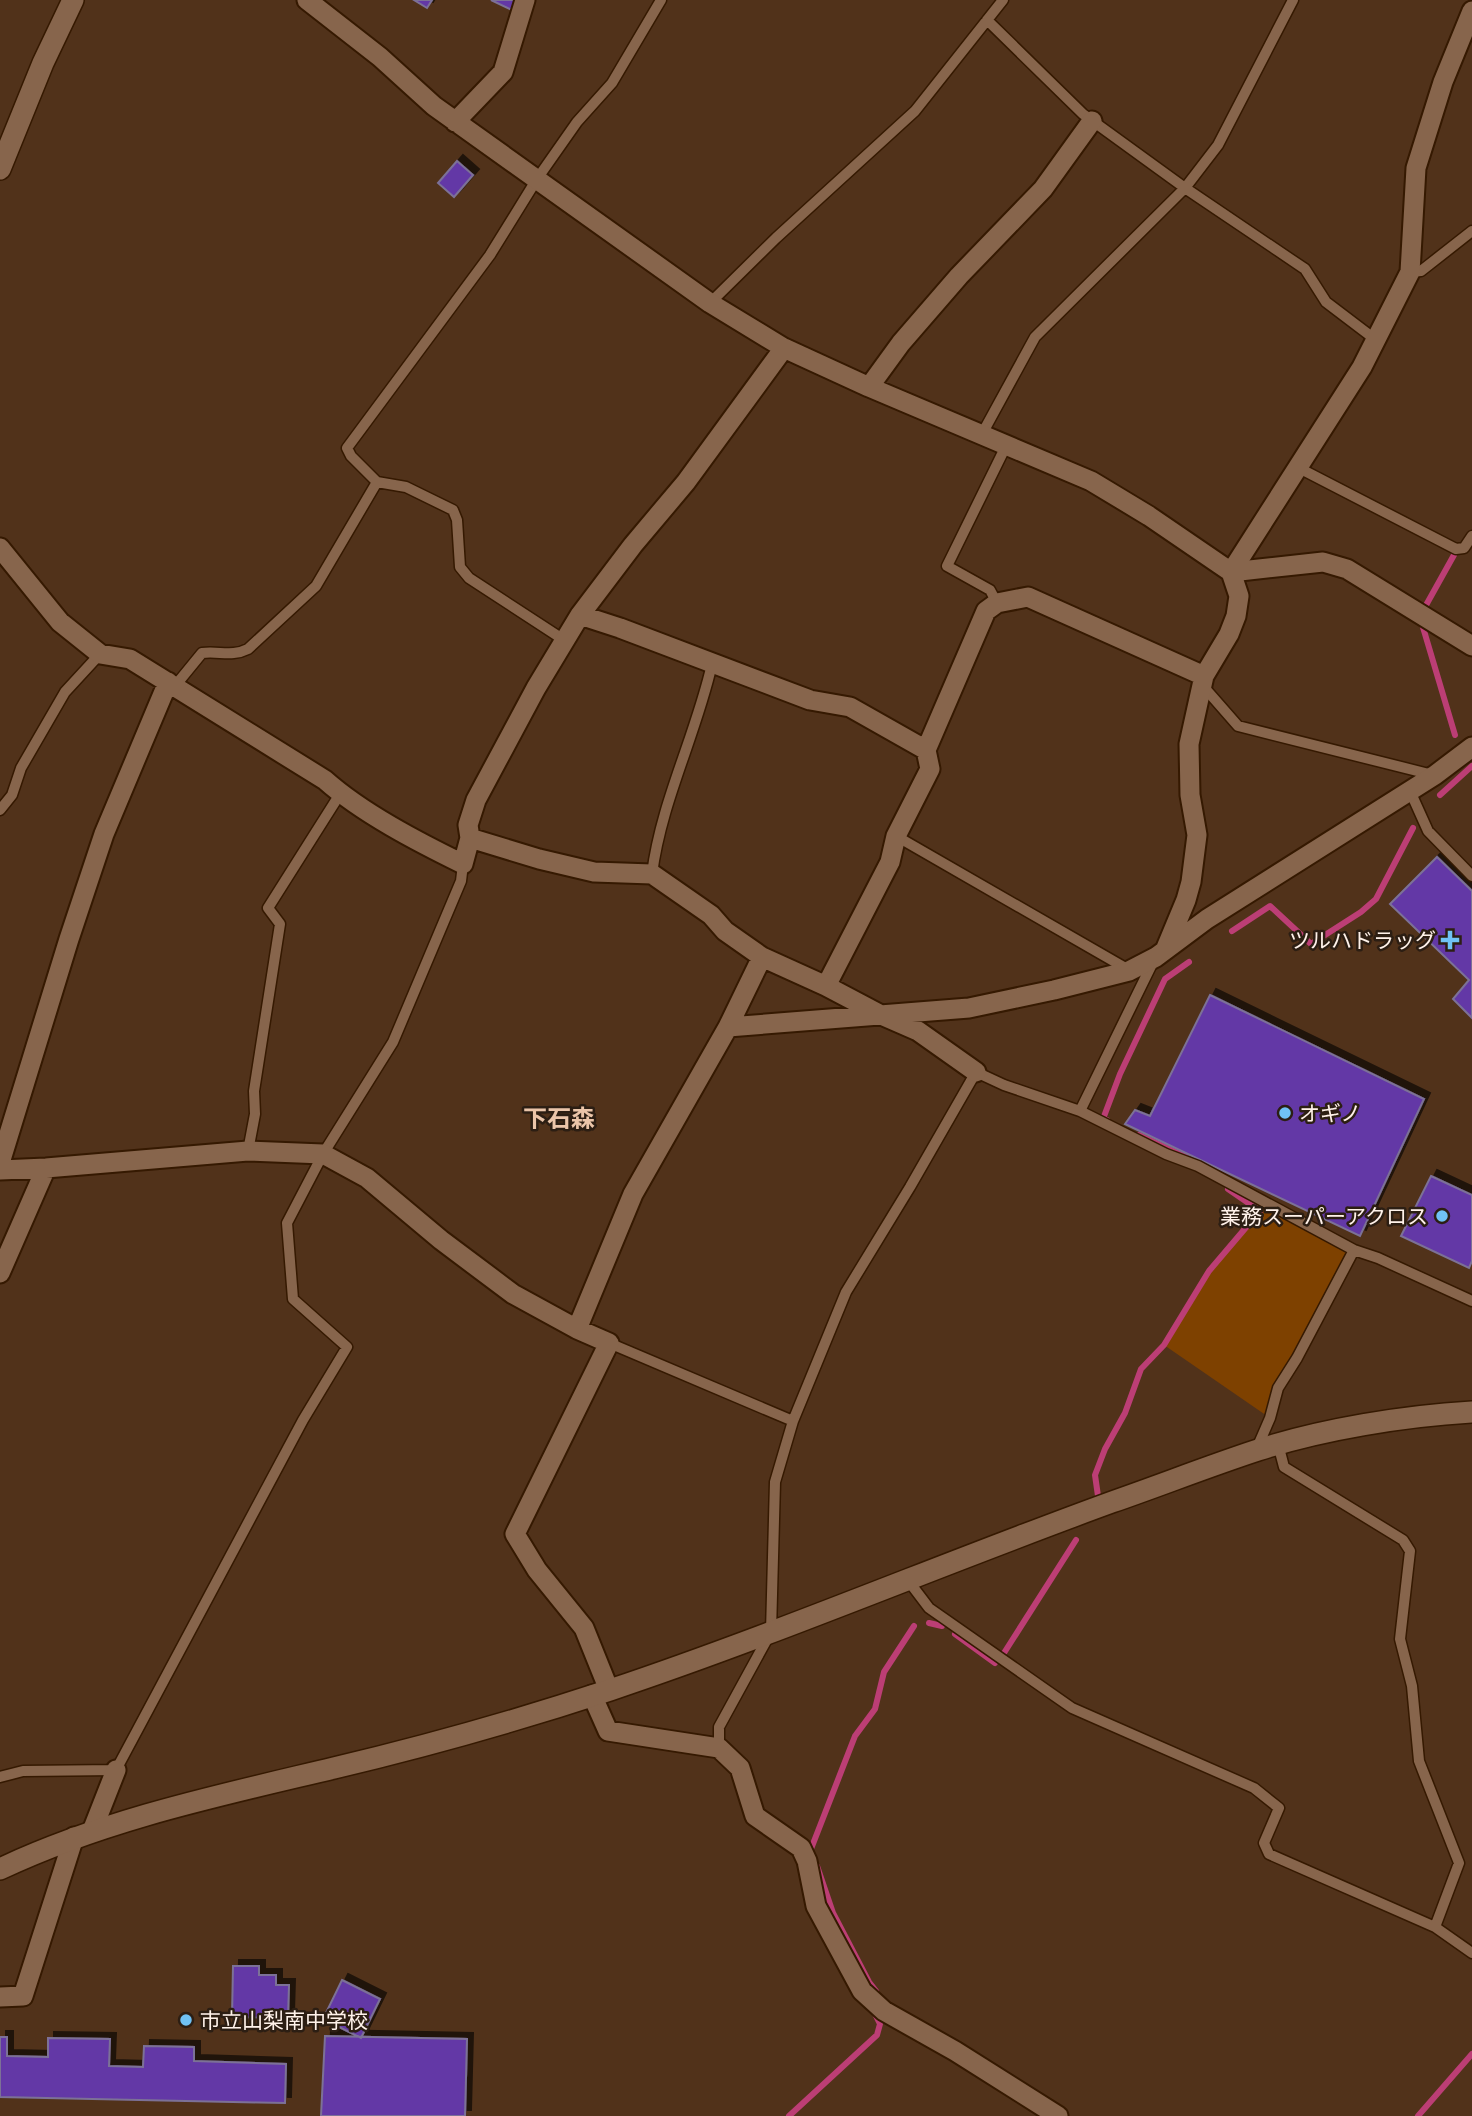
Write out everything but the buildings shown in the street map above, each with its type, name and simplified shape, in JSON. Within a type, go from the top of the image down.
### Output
[{"type":"street","points":[[0,169],[43,63],[73,0]]},
{"type":"street","points":[[307,0],[380,57],[434,106],[710,303],[784,348],[1091,481],[1149,516],[1231,572],[1239,596],[1236,616],[1203,681],[1189,744],[1190,795],[1197,835],[1191,882],[1186,900],[1161,953]]},
{"type":"street","points":[[456,122],[503,72],[525,0]]},
{"type":"street","points":[[1231,572],[1362,367],[1410,272],[1416,168],[1443,82],[1472,10]]},
{"type":"street","points":[[869,387],[901,343],[959,276],[1043,189],[1092,121]]},
{"type":"street","points":[[0,548],[60,622],[100,654],[130,659],[325,780],[340,794],[428,847],[463,864],[470,838],[468,825],[476,800],[564,640],[633,545],[686,482],[784,348]]},
{"type":"street","points":[[1231,572],[1324,562],[1347,569],[1472,646]]},
{"type":"street","points":[[825,986],[890,862],[897,836],[930,769],[926,750],[986,611],[997,603],[1028,597],[1203,681]]},
{"type":"street","points":[[580,615],[810,700],[850,707],[926,750]]},
{"type":"street","points":[[0,1163],[104,834],[172,684]]},
{"type":"street","points":[[728,1027],[969,1007],[1129,971],[1161,953],[1219,911],[1435,775],[1472,747]]},
{"type":"street","points":[[470,838],[594,872],[652,874],[711,915],[724,931],[762,957],[918,1031],[976,1072]]},
{"type":"street","points":[[577,1329],[633,1194],[728,1027],[762,957]]},
{"type":"street","points":[[0,1170],[248,1151],[323,1154],[367,1178],[441,1240],[513,1294],[609,1343],[514,1534],[537,1570],[584,1628],[608,1731],[719,1748],[740,1768],[755,1816],[801,1849],[807,1861],[816,1906],[862,1991],[884,2011],[955,2051],[1058,2116]]},
{"type":"street","points":[[0,1273],[46,1168]]},
{"type":"street","points":[[0,1869],[83,1834],[226,1794],[394,1754],[600,1693],[771,1632],[1028,1532],[1278,1444],[1344,1430],[1472,1412]]},
{"type":"street","points":[[0,1997],[23,1996],[83,1834],[116,1770]]},
{"type":"lane","points":[[564,640],[469,578],[460,567],[458,530],[453,510],[406,488],[377,482],[351,456],[347,448],[490,255],[537,179],[577,122],[612,83],[661,0]]},
{"type":"lane","points":[[710,303],[776,238],[915,111],[1003,0]]},
{"type":"lane","points":[[982,433],[1035,337],[1185,188],[1218,145],[1293,0]]},
{"type":"lane","points":[[987,20],[1092,121],[1305,269],[1326,302],[1376,340]]},
{"type":"lane","points":[[1410,272],[1421,271],[1472,231]]},
{"type":"lane","points":[[997,603],[990,590],[947,566],[1007,444]]},
{"type":"lane","points":[[1297,467],[1456,550],[1464,548],[1472,536]]},
{"type":"lane","points":[[172,684],[202,653],[236,655],[248,649],[316,586],[377,482]]},
{"type":"lane","points":[[0,810],[12,795],[21,768],[65,692],[100,654]]},
{"type":"lane","points":[[652,874],[656,848],[705,696],[712,664]]},
{"type":"lane","points":[[1203,681],[1238,726],[1435,775]]},
{"type":"lane","points":[[1410,791],[1428,831],[1472,876]]},
{"type":"lane","points":[[248,1151],[255,1114],[254,1091],[280,924],[268,908],[340,794]]},
{"type":"lane","points":[[897,836],[1129,971]]},
{"type":"lane","points":[[0,1777],[23,1772],[116,1770],[303,1420],[346,1347],[293,1299],[287,1223],[323,1154],[393,1042],[461,881],[463,864]]},
{"type":"lane","points":[[1080,1111],[1161,953]]},
{"type":"lane","points":[[719,1748],[719,1727],[771,1632],[775,1482],[793,1421],[846,1292],[976,1072],[1004,1085],[1080,1111],[1166,1154],[1198,1166],[1354,1250],[1378,1258],[1472,1301]]},
{"type":"lane","points":[[1256,1451],[1270,1418],[1278,1388],[1297,1358],[1354,1250]]},
{"type":"lane","points":[[609,1343],[793,1421]]},
{"type":"lane","points":[[1278,1444],[1284,1467],[1403,1539],[1410,1551],[1400,1639],[1412,1686],[1419,1761],[1459,1863],[1435,1927]]},
{"type":"lane","points":[[906,1579],[929,1608],[1072,1708],[1254,1788],[1279,1808],[1264,1843],[1269,1854],[1435,1927],[1472,1952]]},
{"type":"shaded area","points":[[1266,1203],[1354,1250],[1278,1388],[1270,1418],[1164,1345],[1209,1271]]},
{"type":"waterway","points":[[1425,607],[1454,555]]},
{"type":"waterway","points":[[1422,624],[1455,735]]},
{"type":"waterway","points":[[1440,795],[1472,766]]},
{"type":"waterway","points":[[1232,931],[1270,906],[1311,944],[1361,912],[1376,899],[1413,828]]},
{"type":"waterway","points":[[1107,1120],[1103,1119],[1120,1074],[1165,979],[1189,962]]},
{"type":"waterway","points":[[1139,1135],[1186,1157]]},
{"type":"waterway","points":[[1098,1496],[1095,1475],[1105,1449],[1125,1413],[1141,1369],[1164,1345],[1209,1271],[1260,1211],[1228,1189]]},
{"type":"waterway","points":[[1004,1653],[1076,1540]]},
{"type":"waterway","points":[[929,1623],[942,1626]]},
{"type":"waterway","points":[[811,1849],[855,1736],[875,1709],[884,1672],[914,1626]]},
{"type":"waterway","points":[[955,1634],[995,1663]]},
{"type":"waterway","points":[[817,1866],[833,1913],[876,1991]]},
{"type":"waterway","points":[[789,2116],[877,2035],[880,2024],[875,2014]]},
{"type":"waterway","points":[[1418,2116],[1472,2054]]},
{"type":"place","name":"ツルハドラッグ","points":[[1450,940]]},
{"type":"place","name":"オギノ","points":[[1285,1113]]},
{"type":"place","name":"業務スーパーアクロス","points":[[1442,1216]]},
{"type":"place","name":"市立山梨南中学校","points":[[186,2020]]},
{"type":"district","name":"下石森","points":[[559,1118]]}]
